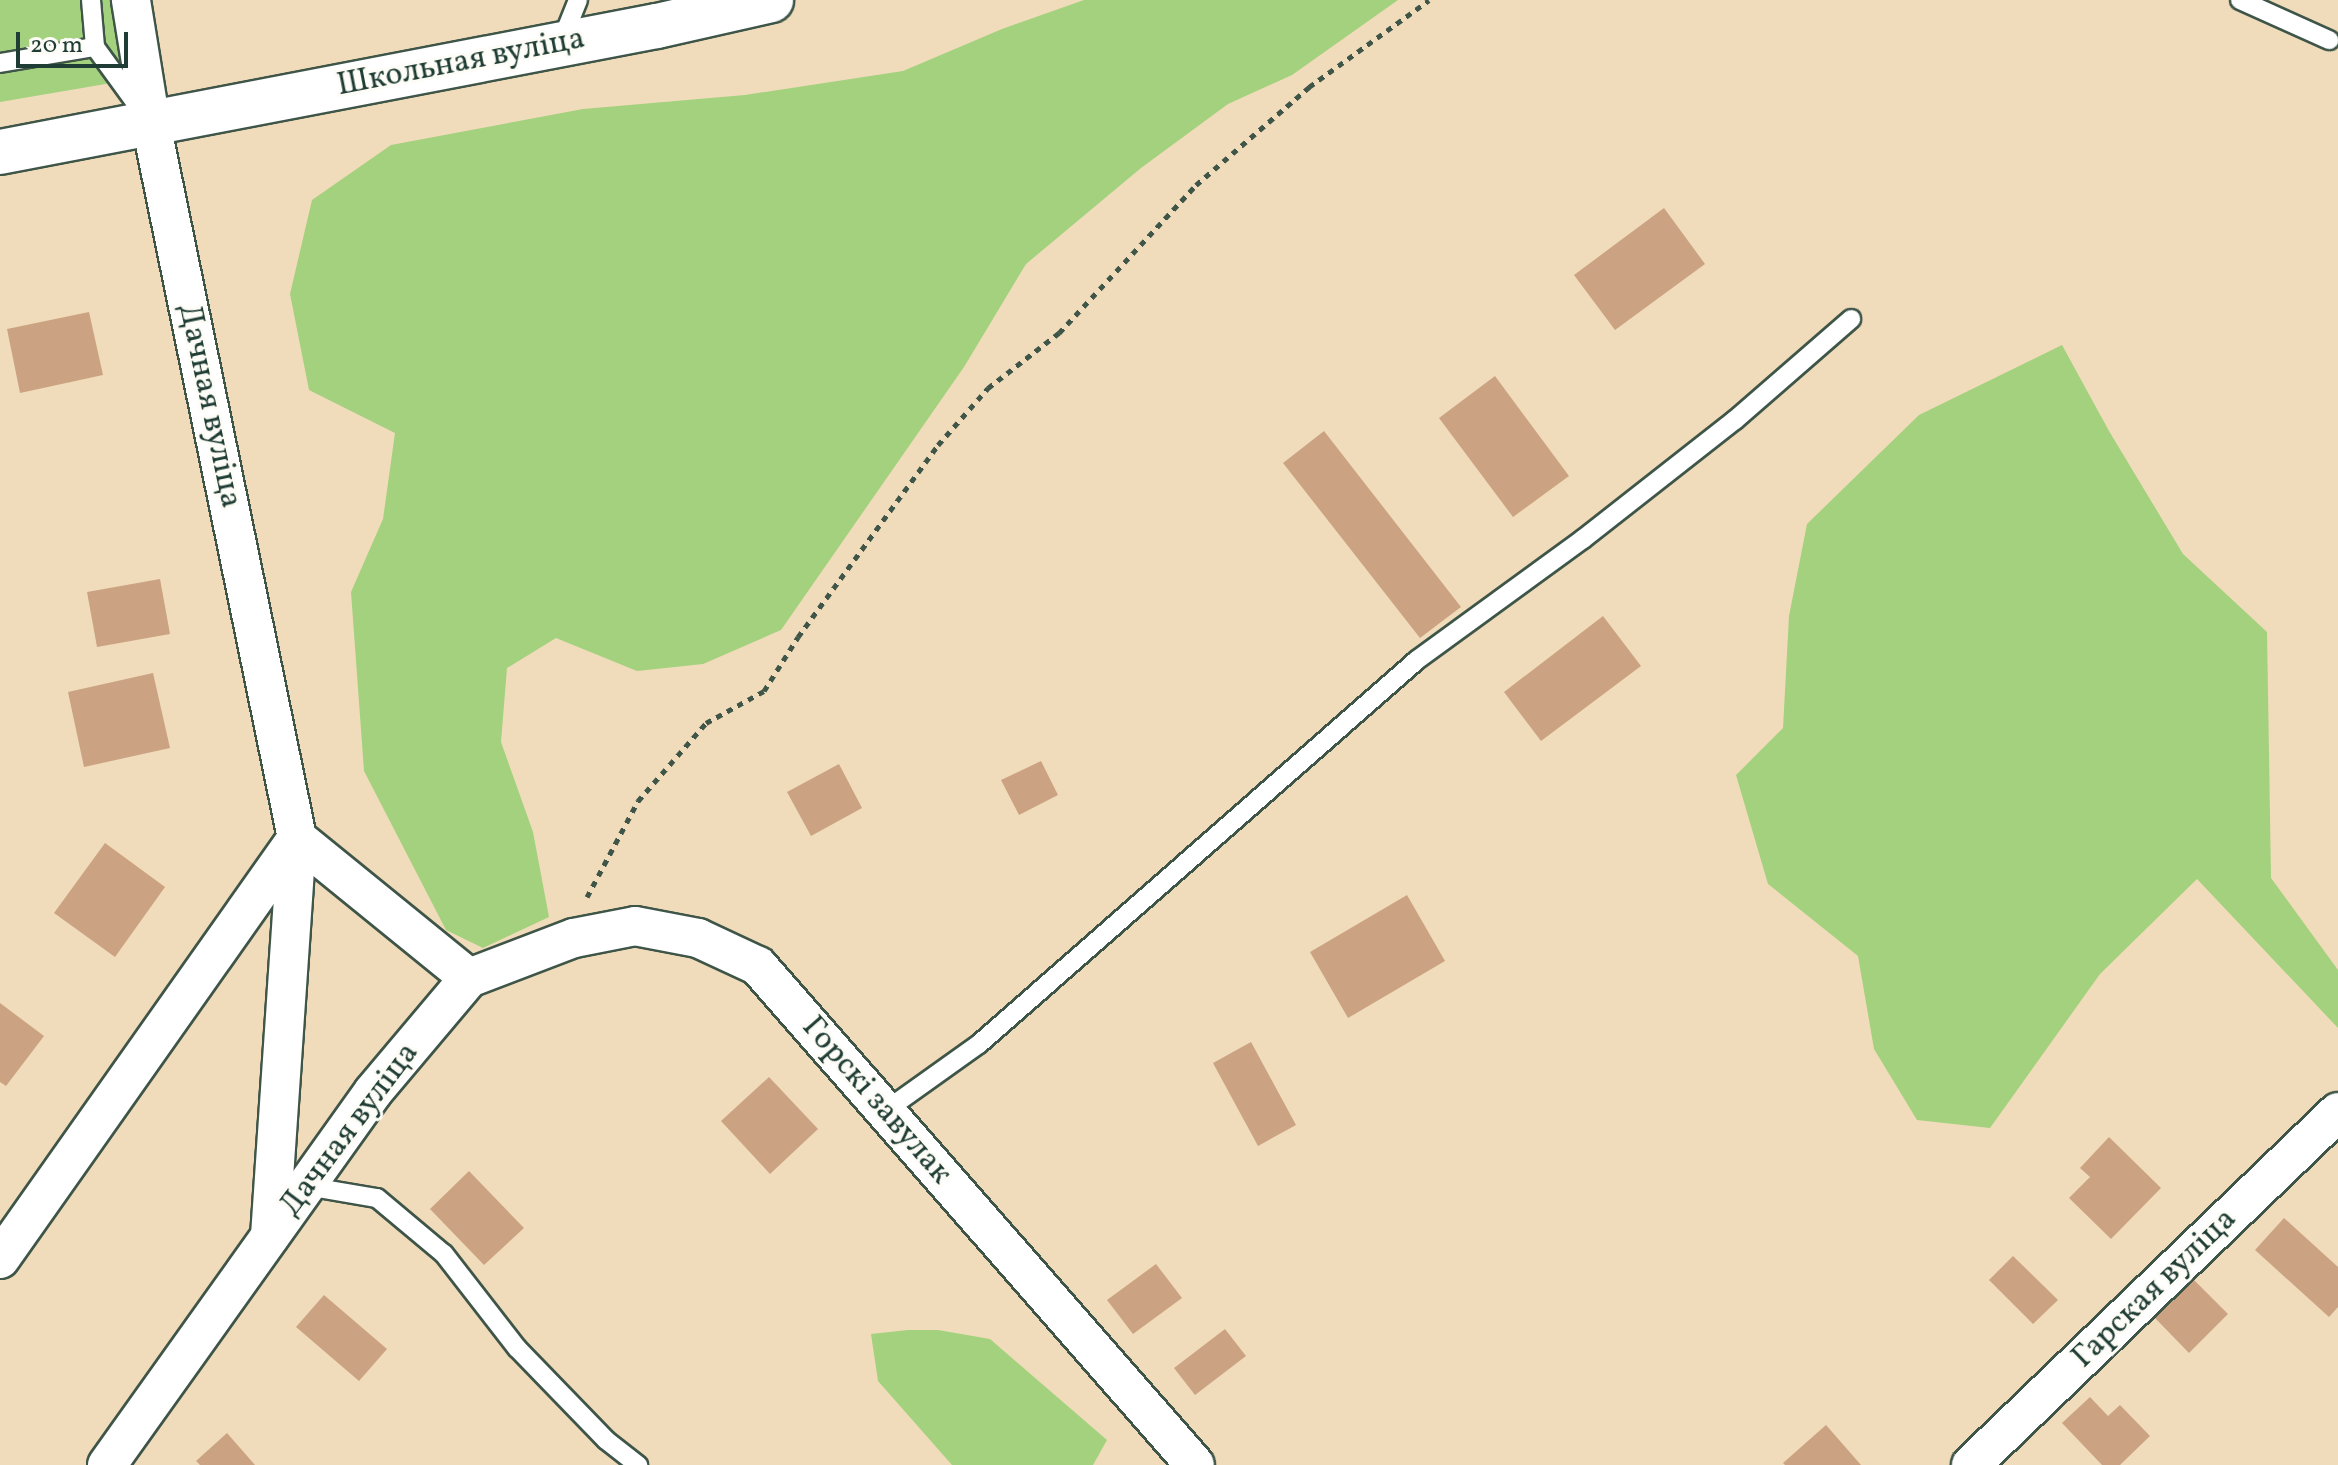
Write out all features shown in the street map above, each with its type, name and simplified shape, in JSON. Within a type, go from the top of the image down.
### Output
[{"type":"street","name":"Дачная вуліца","points":[[131,0],[151,124],[297,838],[270,1236]]},
{"type":"street","name":"Школьная вуліца","points":[[151,124],[771,0]]},
{"type":"street","points":[[0,152],[151,124]]},
{"type":"street","points":[[0,1259],[297,838],[469,978]]},
{"type":"street","name":"Горскі завулак","points":[[469,978],[574,938],[635,926],[698,938],[758,966],[1195,1465]]},
{"type":"street","name":"Дачная вуліца","points":[[107,1465],[373,1092],[469,978]]},
{"type":"street","name":"Гарская вуліца","points":[[1971,1465],[2338,1112]]},
{"type":"lane","points":[[91,0],[95,47],[151,124]]},
{"type":"lane","points":[[561,43],[578,0]]},
{"type":"lane","points":[[2240,0],[2329,40]]},
{"type":"lane","points":[[0,63],[95,47]]},
{"type":"lane","points":[[885,1111],[979,1044],[1417,660],[1583,539],[1723,430],[1851,319]]},
{"type":"lane","points":[[306,1186],[377,1198],[444,1254],[517,1348],[606,1440],[638,1465]]},
{"type":"path","points":[[551,946],[592,889],[638,801],[706,723],[764,691],[798,637],[938,445],[988,388],[1059,333],[1196,185],[1309,87],[1429,0]]},
{"type":"green space","points":[[0,0],[116,0],[129,80],[0,102]]},
{"type":"green space","points":[[1084,0],[1398,0],[1292,75],[1228,104],[1141,168],[1026,264],[964,367],[781,630],[703,664],[637,671],[556,638],[507,668],[501,742],[533,832],[549,917],[483,948],[446,930],[364,771],[351,592],[383,519],[395,433],[309,390],[290,294],[312,200],[391,145],[583,109],[745,95],[903,71],[1002,29]]},
{"type":"green space","points":[[2062,345],[2109,431],[2183,554],[2267,632],[2271,878],[2338,970],[2338,1028],[2197,879],[2100,974],[1990,1128],[1917,1120],[1874,1049],[1858,956],[1768,884],[1736,775],[1783,728],[1789,616],[1807,524],[1919,415]]},
{"type":"green space","points":[[938,1330],[990,1339],[1107,1440],[1093,1465],[952,1465],[878,1381],[871,1334]]},
{"type":"building","points":[[1664,208],[1705,264],[1615,330],[1574,275]]},
{"type":"building","points":[[89,312],[103,375],[20,393],[7,329]]},
{"type":"building","points":[[1495,376],[1569,476],[1513,517],[1439,418]]},
{"type":"building","points":[[1324,431],[1461,607],[1420,638],[1283,463]]},
{"type":"building","points":[[160,579],[170,634],[97,647],[87,592]]},
{"type":"building","points":[[1603,616],[1641,666],[1541,741],[1504,692]]},
{"type":"building","points":[[153,673],[170,748],[84,767],[68,692]]},
{"type":"building","points":[[1041,761],[1058,795],[1019,815],[1001,780]]},
{"type":"building","points":[[839,764],[862,808],[811,836],[787,792]]},
{"type":"building","points":[[105,843],[165,887],[115,957],[54,913]]},
{"type":"building","points":[[1407,895],[1445,961],[1348,1018],[1310,952]]},
{"type":"building","points":[[0,1003],[44,1036],[6,1086],[0,1082]]},
{"type":"building","points":[[1251,1042],[1296,1125],[1258,1146],[1213,1063]]},
{"type":"building","points":[[769,1077],[818,1129],[770,1174],[721,1121]]},
{"type":"building","points":[[2109,1137],[2161,1188],[2111,1239],[2069,1198],[2090,1177],[2080,1168]]},
{"type":"building","points":[[469,1171],[524,1228],[484,1265],[430,1209]]},
{"type":"building","points":[[2284,1218],[2338,1267],[2338,1307],[2329,1317],[2255,1250]]},
{"type":"building","points":[[2013,1256],[2058,1300],[2033,1324],[1989,1280]]},
{"type":"building","points":[[1156,1264],[1182,1298],[1133,1334],[1107,1300]]},
{"type":"building","points":[[2194,1280],[2228,1314],[2189,1353],[2155,1318]]},
{"type":"building","points":[[324,1295],[387,1349],[359,1381],[296,1327]]},
{"type":"building","points":[[1225,1329],[1246,1356],[1195,1395],[1174,1368]]},
{"type":"building","points":[[2090,1397],[2108,1416],[2120,1405],[2150,1436],[2120,1465],[2102,1465],[2062,1423]]},
{"type":"building","points":[[1826,1425],[1861,1465],[1783,1463]]},
{"type":"building","points":[[227,1433],[255,1465],[200,1465],[196,1461]]}]
